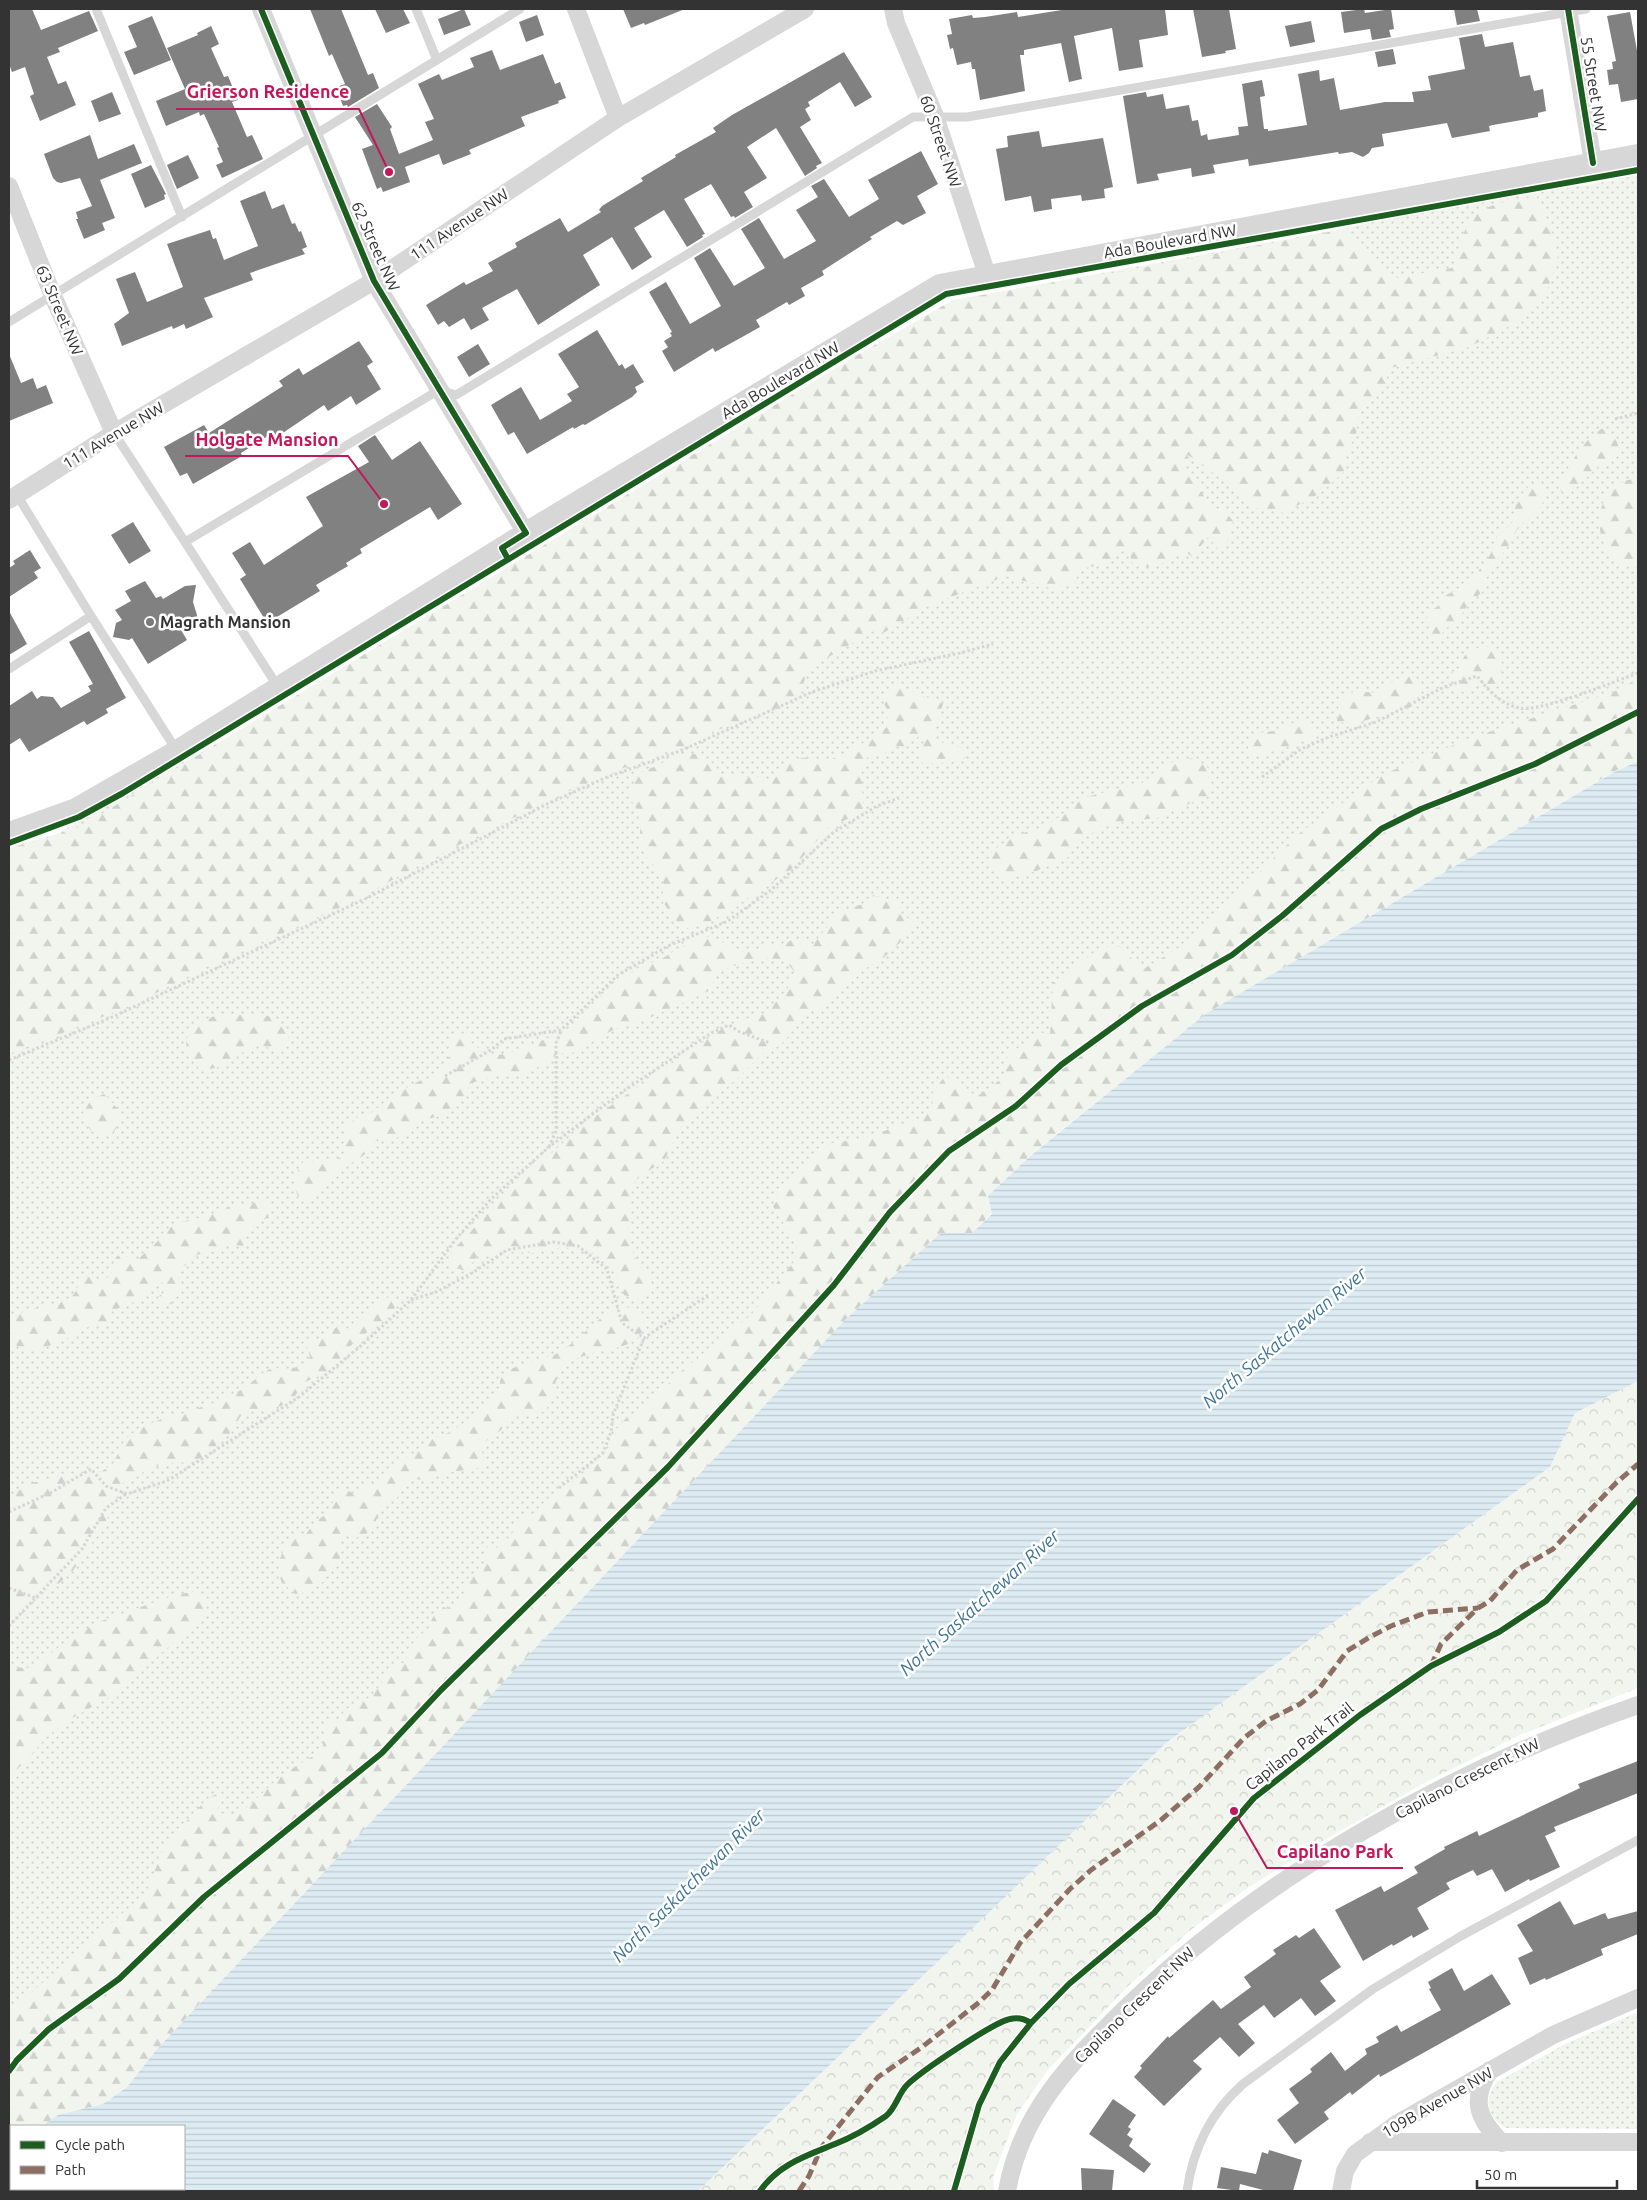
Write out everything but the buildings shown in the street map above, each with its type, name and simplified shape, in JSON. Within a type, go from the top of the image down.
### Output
[{"type":"street","name":"62 Street NW","points":[[261,9],[374,281],[526,532]]},
{"type":"street","points":[[576,9],[618,118]]},
{"type":"street","name":"111 Avenue NW","points":[[13,497],[114,433],[374,281],[618,118],[805,9]]},
{"type":"street","name":"60 Street NW","points":[[893,9],[896,24],[935,116],[987,275]]},
{"type":"street","name":"55 Street NW","points":[[1568,10],[1593,163]]},
{"type":"street","name":"Ada Boulevard NW","points":[[9,833],[76,809],[177,751],[526,532],[940,285],[1638,155]]},
{"type":"street","name":"63 Street NW","points":[[9,186],[53,296],[114,433]]},
{"type":"street","name":"Capilano Crescent NW","points":[[1007,2191],[1010,2174],[1025,2131],[1052,2087],[1110,2024],[1150,1985],[1220,1926],[1316,1860],[1462,1778],[1541,1740],[1638,1705]]},
{"type":"street","name":"109B Avenue NW","points":[[1370,2142],[1398,2123],[1553,2035],[1638,1998]]},
{"type":"street","points":[[1490,2070],[1481,2083],[1479,2105],[1482,2119],[1502,2143]]},
{"type":"street","points":[[1341,2191],[1349,2163],[1355,2154],[1370,2142]]},
{"type":"street","name":"109B Avenue NW","points":[[1370,2142],[1638,2142]]},
{"type":"lane","points":[[96,9],[182,217]]},
{"type":"lane","points":[[416,9],[437,60]]},
{"type":"lane","points":[[9,322],[314,137],[520,9]]},
{"type":"lane","points":[[185,542],[439,390],[456,395],[913,117],[967,117],[1568,10],[1586,9]]},
{"type":"lane","points":[[114,433],[278,688]]},
{"type":"lane","points":[[13,497],[177,751]]},
{"type":"lane","points":[[9,669],[91,616]]},
{"type":"lane","points":[[1187,2191],[1196,2152],[1205,2130],[1230,2096],[1243,2084],[1373,1988],[1461,1936],[1638,1840]]},
{"type":"path","points":[[1615,419],[1638,413]]},
{"type":"path","points":[[9,1060],[110,1018],[364,899],[490,833],[605,778],[680,751],[821,689],[875,671],[993,644]]},
{"type":"path","points":[[1262,777],[1301,748],[1376,722],[1444,687],[1477,676],[1501,701],[1521,709],[1554,704],[1638,673]]},
{"type":"path","points":[[549,1147],[556,1131],[556,1042],[562,1030],[618,975],[668,946],[728,921],[771,890],[834,832],[877,806],[900,798]]},
{"type":"path","points":[[9,1626],[82,1549],[106,1508],[127,1494],[167,1481],[299,1397],[363,1344],[411,1300],[456,1238],[491,1199],[549,1147],[622,1092],[711,1032],[729,1025],[740,1032],[770,1043]]},
{"type":"path","points":[[445,1076],[491,1050],[504,1039],[562,1030]]},
{"type":"path","points":[[411,1300],[436,1292],[507,1250],[553,1242],[578,1246],[607,1269],[622,1323],[644,1338]]},
{"type":"path","points":[[559,1488],[603,1453],[613,1416],[644,1338],[710,1294]]},
{"type":"path","points":[[9,1512],[52,1492],[91,1469],[106,1486],[127,1494]]},
{"type":"path","points":[[9,1588],[36,1598]]},
{"type":"green space","points":[[1638,175],[1638,760],[1613,772],[1206,1013],[1029,1156],[846,1319],[337,1860],[58,2114],[10,2125],[9,2151],[9,847],[57,834],[291,701],[513,564],[955,300],[1342,229],[1470,200],[1587,185]]},
{"type":"green space","points":[[1537,197],[1550,227],[1558,259],[1544,300],[1523,319],[1469,347],[1387,369],[1387,386],[1360,408],[1356,434],[1346,455],[1344,472],[1320,493],[1284,513],[1256,508],[1235,489],[1188,455],[1184,464],[1212,509],[1225,511],[1233,521],[1228,542],[1220,551],[1208,537],[1192,557],[1185,551],[1184,557],[1175,553],[1161,564],[1144,567],[1132,563],[1129,549],[1115,550],[1110,563],[1080,569],[1075,583],[1057,590],[1006,576],[930,605],[883,633],[875,630],[808,669],[799,698],[780,711],[773,710],[712,732],[707,740],[626,767],[555,797],[425,862],[352,902],[204,968],[135,1004],[9,1054],[9,848],[58,835],[83,825],[852,358],[953,300],[1141,268],[1344,229],[1395,278],[1452,268],[1465,230],[1471,220],[1478,214],[1502,202]]},
{"type":"green space","points":[[1603,428],[1615,437],[1620,452],[1600,465],[1570,493],[1561,492],[1559,484],[1578,453],[1589,439]]},
{"type":"green space","points":[[1638,478],[1638,562],[1634,567],[1629,565],[1626,568],[1613,558],[1605,546],[1600,531],[1600,517],[1603,503],[1611,491],[1622,482]]},
{"type":"green space","points":[[1537,483],[1544,484],[1548,494],[1543,503],[1519,527],[1506,550],[1497,559],[1496,568],[1484,580],[1483,591],[1466,607],[1457,622],[1444,629],[1439,642],[1428,638],[1431,627],[1427,620],[1428,612],[1440,605],[1444,596],[1471,581],[1490,555],[1498,535],[1512,523],[1516,501],[1529,486]]},
{"type":"green space","points":[[1495,647],[1502,663],[1500,683],[1491,687],[1483,681],[1477,684],[1473,691],[1455,692],[1452,670],[1459,670],[1467,653],[1476,648]]},
{"type":"green space","points":[[1412,673],[1421,689],[1414,706],[1350,725],[1337,721],[1339,700],[1355,691],[1378,693],[1395,680]]},
{"type":"green space","points":[[1638,679],[1638,760],[1613,772],[1208,1013],[1028,1157],[988,1197],[992,1213],[972,1233],[940,1233],[846,1319],[157,2049],[127,2087],[103,2104],[58,2115],[43,2125],[10,2125],[9,2150],[9,2012],[146,1893],[163,1850],[195,1811],[210,1797],[219,1793],[224,1798],[216,1811],[220,1815],[229,1816],[243,1811],[283,1774],[313,1756],[323,1745],[325,1728],[331,1721],[340,1721],[345,1709],[353,1707],[373,1694],[382,1682],[389,1667],[406,1662],[413,1642],[429,1629],[432,1619],[439,1609],[442,1606],[447,1609],[464,1596],[469,1576],[479,1574],[481,1571],[487,1547],[497,1548],[502,1540],[510,1538],[517,1525],[523,1519],[536,1513],[541,1505],[549,1501],[588,1469],[608,1448],[618,1427],[628,1416],[639,1414],[679,1373],[751,1315],[796,1259],[797,1241],[785,1235],[788,1230],[772,1205],[778,1201],[775,1194],[828,1144],[867,1137],[919,1119],[933,1108],[932,1094],[944,1077],[955,1079],[967,1092],[979,1095],[1004,1077],[1008,1053],[1034,1040],[1038,1032],[1050,1034],[1053,983],[1101,947],[1120,946],[1142,970],[1190,941],[1297,835],[1384,774],[1473,737],[1611,693]]},
{"type":"green space","points":[[899,686],[943,704],[933,740],[948,744],[951,747],[960,747],[966,751],[965,760],[944,763],[922,763],[918,752],[924,742],[919,736],[904,747],[895,747],[880,756],[865,758],[861,776],[864,812],[829,827],[793,868],[730,910],[704,925],[687,928],[678,924],[661,898],[664,889],[662,876],[646,857],[641,846],[641,814],[631,798],[631,789],[639,773],[672,758],[693,754],[702,756],[712,762],[721,774],[732,774],[741,778],[753,776],[769,779],[787,764],[797,759],[829,760],[872,740],[876,734],[886,728],[888,711],[884,699],[890,690]]},
{"type":"green space","points":[[1302,718],[1313,724],[1318,732],[1316,737],[1252,758],[1248,747],[1257,734],[1275,731]]},
{"type":"green space","points":[[1192,758],[1208,768],[1209,795],[1157,818],[1121,822],[1099,829],[1078,842],[1067,858],[1036,871],[1002,881],[988,865],[992,851],[1017,835],[1046,826],[1082,798],[1145,782],[1169,763]]},
{"type":"green space","points":[[873,895],[882,899],[897,901],[900,913],[915,923],[903,939],[881,959],[847,981],[836,998],[827,999],[818,1010],[807,1011],[785,1041],[763,1053],[737,1079],[697,1111],[679,1131],[664,1161],[637,1178],[631,1194],[628,1235],[634,1256],[652,1277],[649,1295],[636,1299],[624,1295],[614,1273],[608,1265],[593,1253],[583,1250],[556,1248],[532,1253],[512,1252],[492,1255],[480,1253],[466,1271],[450,1266],[452,1251],[517,1183],[587,1122],[725,1027],[768,1013],[774,1003],[783,998],[795,973],[788,965],[779,960],[769,958],[758,959],[716,973],[711,990],[647,1019],[613,1030],[572,1053],[559,1053],[532,1071],[521,1075],[499,1075],[471,1083],[461,1100],[447,1114],[420,1121],[406,1134],[391,1140],[376,1141],[362,1157],[331,1176],[324,1184],[318,1196],[301,1202],[298,1197],[295,1182],[297,1172],[303,1162],[328,1161],[340,1157],[344,1153],[345,1147],[345,1127],[362,1114],[369,1115],[411,1085],[426,1078],[430,1080],[435,1076],[446,1064],[450,1054],[451,1041],[458,1035],[467,1033],[471,1042],[489,1057],[512,1052],[573,1028],[599,997],[638,968],[663,958],[686,944],[691,933],[719,940],[738,952],[756,951],[775,943],[783,944],[792,940],[804,940],[812,945],[840,912],[868,902]]},
{"type":"green space","points":[[221,1014],[270,1016],[285,1026],[290,1043],[282,1052],[257,1044],[216,1068],[200,1070],[188,1052],[186,1042],[188,1036],[191,1030],[202,1022]]},
{"type":"green space","points":[[104,1094],[116,1107],[121,1118],[112,1136],[91,1131],[81,1116],[91,1100]]},
{"type":"green space","points":[[260,1201],[268,1202],[273,1207],[268,1217],[246,1232],[243,1246],[229,1244],[215,1251],[197,1255],[190,1264],[180,1267],[178,1274],[180,1290],[175,1294],[171,1304],[161,1307],[156,1304],[159,1296],[166,1291],[165,1285],[161,1282],[134,1302],[112,1311],[108,1325],[82,1329],[71,1339],[62,1336],[55,1343],[40,1350],[29,1351],[9,1343],[9,1322],[15,1317],[29,1310],[56,1304],[71,1297],[76,1291],[79,1282],[85,1277],[92,1277],[96,1281],[106,1279],[111,1274],[116,1257],[121,1254],[137,1260],[158,1241],[165,1230],[181,1222],[215,1214],[233,1205],[247,1205]]},
{"type":"green space","points":[[391,1297],[396,1301],[393,1314],[355,1341],[328,1372],[305,1382],[295,1396],[281,1406],[242,1414],[231,1432],[206,1455],[192,1462],[169,1463],[153,1467],[121,1484],[105,1524],[72,1572],[57,1585],[30,1598],[9,1621],[9,1498],[11,1495],[32,1483],[65,1475],[102,1471],[113,1464],[125,1439],[137,1430],[172,1414],[182,1414],[221,1400],[248,1386],[259,1375],[272,1368],[286,1369],[303,1366],[310,1357],[306,1343],[310,1340],[318,1344],[329,1330],[338,1327],[347,1329],[372,1305]]},
{"type":"green space","points":[[626,1307],[642,1312],[644,1324],[641,1333],[636,1339],[620,1347],[568,1361],[556,1381],[552,1400],[545,1410],[538,1414],[512,1415],[504,1427],[483,1445],[480,1449],[485,1457],[483,1467],[440,1474],[426,1480],[411,1479],[404,1484],[397,1498],[381,1507],[376,1521],[367,1533],[356,1537],[342,1535],[339,1541],[341,1562],[325,1572],[324,1581],[308,1592],[295,1594],[281,1581],[278,1564],[287,1541],[297,1533],[301,1536],[306,1534],[316,1521],[328,1513],[336,1495],[344,1488],[354,1494],[366,1485],[375,1485],[399,1460],[416,1453],[432,1439],[448,1433],[479,1414],[500,1391],[500,1381],[508,1370],[558,1353],[598,1320],[615,1310]]},
{"type":"green space","points":[[1638,1381],[1638,1688],[1520,1735],[1422,1784],[1326,1839],[1246,1889],[1192,1929],[1128,1986],[1048,2070],[1017,2114],[993,2177],[994,2191],[698,2191],[1167,1742],[1550,1467],[1575,1413]]},
{"type":"green space","points":[[193,1592],[207,1598],[206,1612],[192,1628],[136,1674],[122,1690],[67,1721],[45,1738],[29,1758],[9,1777],[9,1667],[33,1668],[69,1639],[101,1621],[178,1594]]},
{"type":"green space","points":[[1638,2012],[1638,2129],[1506,2128],[1495,2119],[1489,2107],[1489,2101],[1497,2082],[1565,2044]]},
{"type":"water","name":"North Saskatchewan River","points":[[1638,761],[1638,1381],[1575,1413],[1550,1467],[1167,1742],[698,2191],[9,2191],[10,2149],[10,2190],[185,2190],[185,2125],[43,2125],[58,2115],[103,2104],[127,2087],[157,2049],[846,1319],[941,1233],[972,1233],[992,1214],[988,1196],[1029,1157],[1207,1013],[1614,772]]},
{"type":"marked path","points":[[1431,1666],[1441,1644],[1478,1608],[1490,1601],[1517,1570],[1553,1549],[1616,1483],[1638,1464]]},
{"type":"marked path","points":[[799,2191],[809,2176],[821,2148],[878,2077],[922,2047],[977,2004],[992,1990],[1020,1943],[1070,1889],[1091,1870],[1161,1820],[1199,1787],[1244,1738],[1266,1721],[1300,1704],[1318,1690],[1347,1651],[1370,1637],[1391,1626],[1428,1612],[1478,1608]]},
{"type":"cycle path","points":[[261,9],[374,281],[526,533],[502,548],[508,559]]},
{"type":"cycle path","points":[[1568,9],[1593,163]]},
{"type":"cycle path","points":[[9,843],[79,817],[123,793],[946,294],[1638,170]]},
{"type":"cycle path","points":[[9,2071],[17,2060],[49,2029],[119,1979],[204,1897],[382,1753],[441,1690],[668,1467],[834,1285],[890,1212],[949,1151],[1016,1106],[1061,1065],[1142,1006],[1232,955],[1282,916],[1381,829],[1421,809],[1535,764],[1638,712]]},
{"type":"cycle path","name":"Capilano Park Trail","points":[[954,2191],[979,2105],[1000,2062],[1031,2023],[1069,1984],[1154,1913],[1254,1798],[1360,1715],[1431,1666],[1499,1632],[1546,1601],[1638,1499]]},
{"type":"cycle path","points":[[760,2191],[784,2167],[848,2138],[886,2116],[907,2085],[957,2048],[1010,2019],[1016,2018],[1031,2023]]},
{"type":"place","name":"Grierson Residence","points":[[389,172]]},
{"type":"place","name":"Holgate Mansion","points":[[384,504]]},
{"type":"place","name":"Magrath Mansion","points":[[150,622]]},
{"type":"place","name":"Capilano Park","points":[[1234,1811]]}]
